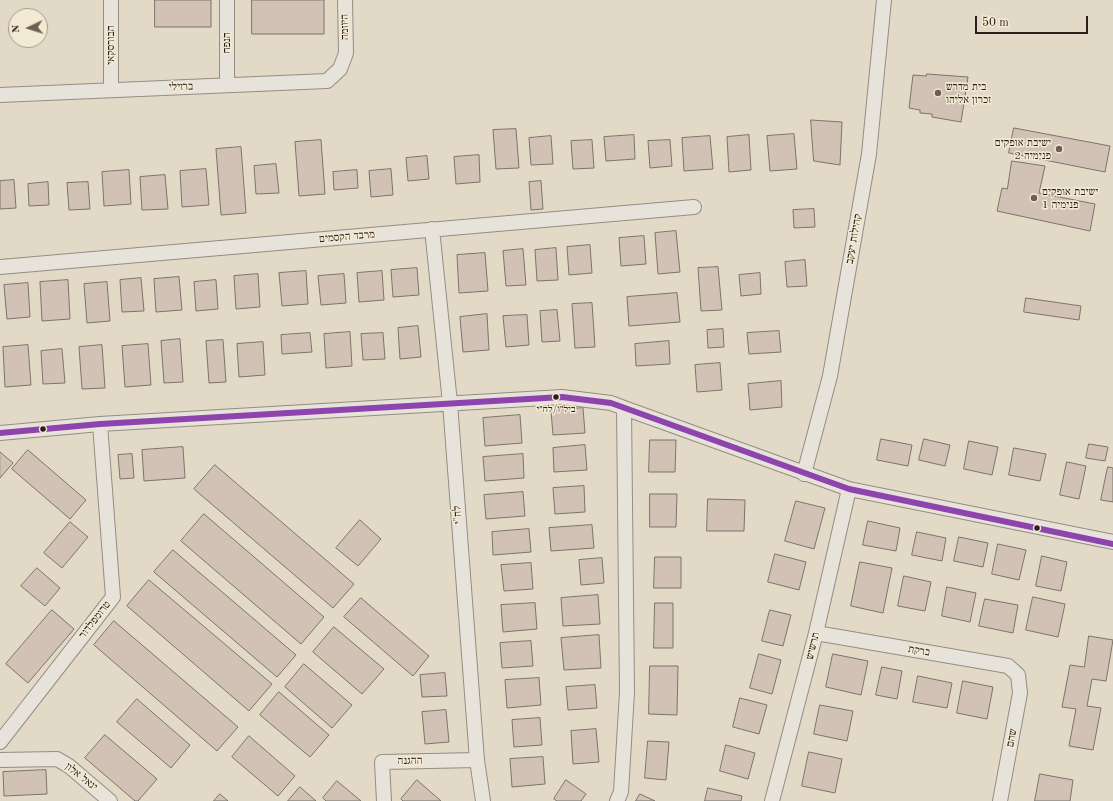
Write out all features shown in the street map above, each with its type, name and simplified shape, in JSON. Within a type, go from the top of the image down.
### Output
[{"type":"street","name":"הבורסקאי","points":[[111,90],[112,0]]},
{"type":"street","name":"הנפח","points":[[227,0],[227,85]]},
{"type":"street","name":"היוזמה","points":[[345,0],[346,53]]},
{"type":"street","name":"קהילות יעקב","points":[[804,474],[830,376],[869,154],[884,0]]},
{"type":"street","name":"ברזילי","points":[[0,94],[327,81],[340,68],[346,53]]},
{"type":"street","name":"מרבד הקסמים","points":[[0,267],[694,207]]},
{"type":"street","name":"לח\"י","points":[[432,229],[450,403],[477,760],[483,801]]},
{"type":"street","points":[[0,433],[100,424],[562,397],[612,404],[849,489],[1112,542]]},
{"type":"street","points":[[617,801],[621,792],[627,692],[624,408]]},
{"type":"street","name":"טרומפלדור","points":[[0,742],[113,597],[100,424]]},
{"type":"street","name":"תרשיש","points":[[772,801],[816,633],[849,489]]},
{"type":"street","name":"ברקת","points":[[816,633],[1008,666],[1018,675]]},
{"type":"street","name":"שהם","points":[[1000,801],[1020,693],[1018,675]]},
{"type":"street","name":"יגאל אלון","points":[[0,760],[57,759],[69,766],[110,801]]},
{"type":"street","name":"ההגנה","points":[[384,801],[382,762],[477,760]]},
{"type":"building","points":[[155,0],[211,0],[211,27],[155,27]]},
{"type":"building","points":[[252,0],[324,0],[324,34],[252,34]]},
{"type":"building","name":"בית מדרש זכרון אליהו","points":[[927,74],[968,77],[961,122],[932,117],[932,114],[920,113],[920,110],[909,108],[913,75],[926,76]]},
{"type":"building","points":[[811,120],[842,122],[840,165],[814,161]]},
{"type":"building","name":"ישיבת אופקים פנימיה 2","points":[[1014,128],[1110,146],[1105,172],[1009,153]]},
{"type":"building","points":[[516,129],[519,168],[496,169],[493,130]]},
{"type":"building","points":[[794,134],[797,169],[770,171],[767,136]]},
{"type":"building","points":[[634,135],[635,159],[606,161],[604,137]]},
{"type":"building","points":[[749,135],[751,170],[729,172],[727,137]]},
{"type":"building","points":[[551,136],[553,164],[531,165],[529,138]]},
{"type":"building","points":[[710,136],[713,169],[684,171],[682,138]]},
{"type":"building","points":[[321,140],[325,194],[299,196],[295,142]]},
{"type":"building","points":[[592,140],[594,168],[573,169],[571,141]]},
{"type":"building","points":[[670,140],[672,166],[650,168],[648,141]]},
{"type":"building","points":[[241,147],[246,213],[221,215],[216,149]]},
{"type":"building","points":[[479,155],[480,182],[456,184],[454,157]]},
{"type":"building","points":[[427,156],[429,179],[408,181],[406,158]]},
{"type":"building","name":"ישיבת אופקים פנימיה 1","points":[[1012,161],[1045,166],[1039,193],[1095,204],[1090,231],[997,211],[1002,188],[1007,189]]},
{"type":"building","points":[[276,164],[279,193],[256,194],[254,166]]},
{"type":"building","points":[[206,169],[209,205],[182,207],[180,171]]},
{"type":"building","points":[[391,169],[393,195],[371,197],[369,171]]},
{"type":"building","points":[[129,170],[131,204],[104,206],[102,172]]},
{"type":"building","points":[[357,170],[358,188],[334,190],[333,172]]},
{"type":"building","points":[[165,175],[168,209],[142,210],[140,177]]},
{"type":"building","points":[[14,180],[16,208],[0,209],[0,181]]},
{"type":"building","points":[[541,181],[543,209],[531,210],[529,182]]},
{"type":"building","points":[[48,182],[49,205],[29,206],[28,184]]},
{"type":"building","points":[[88,182],[90,209],[69,210],[67,183]]},
{"type":"building","points":[[814,209],[815,227],[794,228],[793,210]]},
{"type":"building","points":[[676,231],[680,272],[658,274],[655,233]]},
{"type":"building","points":[[644,236],[646,264],[621,266],[619,238]]},
{"type":"building","points":[[590,245],[592,273],[569,275],[567,247]]},
{"type":"building","points":[[556,248],[558,280],[537,281],[535,250]]},
{"type":"building","points":[[523,249],[526,285],[506,286],[503,251]]},
{"type":"building","points":[[485,253],[488,291],[459,293],[457,255]]},
{"type":"building","points":[[805,260],[807,286],[787,287],[785,262]]},
{"type":"building","points":[[718,267],[722,310],[701,311],[698,268]]},
{"type":"building","points":[[417,268],[419,295],[393,297],[391,270]]},
{"type":"building","points":[[306,271],[308,304],[282,306],[279,273]]},
{"type":"building","points":[[382,271],[384,300],[359,302],[357,273]]},
{"type":"building","points":[[760,273],[761,294],[741,296],[739,275]]},
{"type":"building","points":[[258,274],[260,307],[236,309],[234,276]]},
{"type":"building","points":[[344,274],[346,303],[321,305],[318,276]]},
{"type":"building","points":[[179,277],[182,310],[156,312],[154,279]]},
{"type":"building","points":[[141,278],[144,311],[122,312],[120,280]]},
{"type":"building","points":[[68,280],[70,319],[42,321],[40,282]]},
{"type":"building","points":[[216,280],[218,309],[196,311],[194,282]]},
{"type":"building","points":[[107,282],[110,321],[87,323],[84,284]]},
{"type":"building","points":[[28,283],[30,317],[7,319],[4,285]]},
{"type":"building","points":[[677,293],[680,322],[629,326],[627,297]]},
{"type":"building","points":[[1026,298],[1081,306],[1079,320],[1024,312]]},
{"type":"building","points":[[592,303],[595,347],[575,348],[572,304]]},
{"type":"building","points":[[557,310],[560,341],[542,342],[540,311]]},
{"type":"building","points":[[487,314],[489,350],[463,352],[460,317]]},
{"type":"building","points":[[527,315],[529,345],[506,347],[503,316]]},
{"type":"building","points":[[418,326],[421,357],[400,359],[398,328]]},
{"type":"building","points":[[723,329],[724,347],[708,348],[707,330]]},
{"type":"building","points":[[779,331],[781,352],[749,354],[747,333]]},
{"type":"building","points":[[350,332],[352,366],[326,368],[324,334]]},
{"type":"building","points":[[310,333],[312,352],[282,354],[281,335]]},
{"type":"building","points":[[383,333],[385,359],[363,360],[361,334]]},
{"type":"building","points":[[180,339],[183,382],[164,383],[161,341]]},
{"type":"building","points":[[223,340],[226,382],[209,383],[206,341]]},
{"type":"building","points":[[669,341],[670,364],[636,366],[635,344]]},
{"type":"building","points":[[263,342],[265,375],[239,377],[237,344]]},
{"type":"building","points":[[148,344],[151,385],[125,387],[122,346]]},
{"type":"building","points":[[28,345],[31,385],[5,387],[3,347]]},
{"type":"building","points":[[102,345],[105,388],[82,389],[79,347]]},
{"type":"building","points":[[62,349],[65,383],[43,384],[41,351]]},
{"type":"building","points":[[720,363],[722,390],[697,392],[695,365]]},
{"type":"building","points":[[781,381],[782,407],[750,410],[748,384]]},
{"type":"building","points":[[583,408],[585,433],[553,435],[551,411]]},
{"type":"building","points":[[520,415],[522,443],[485,446],[483,418]]},
{"type":"building","points":[[881,439],[912,445],[908,466],[877,460]]},
{"type":"building","points":[[924,439],[950,445],[945,466],[919,460]]},
{"type":"building","points":[[650,440],[676,440],[675,472],[649,472]]},
{"type":"building","points":[[969,441],[998,447],[992,475],[964,469]]},
{"type":"building","points":[[1089,444],[1108,447],[1105,461],[1086,458]]},
{"type":"building","points":[[585,445],[587,470],[554,472],[553,448]]},
{"type":"building","points":[[183,447],[185,478],[144,481],[142,450]]},
{"type":"building","points":[[1014,448],[1046,454],[1040,481],[1009,475]]},
{"type":"building","points":[[28,450],[86,500],[70,519],[12,469]]},
{"type":"building","points":[[0,452],[13,463],[0,478]]},
{"type":"building","points":[[132,454],[134,478],[120,479],[118,455]]},
{"type":"building","points":[[523,454],[524,478],[485,481],[483,457]]},
{"type":"building","points":[[1067,462],[1086,466],[1079,499],[1060,495]]},
{"type":"building","points":[[215,465],[354,584],[333,608],[194,489]]},
{"type":"building","points":[[1108,467],[1113,468],[1113,502],[1101,500]]},
{"type":"building","points":[[584,486],[585,512],[555,514],[553,488]]},
{"type":"building","points":[[523,492],[525,516],[486,519],[484,495]]},
{"type":"building","points":[[650,494],[677,494],[676,527],[650,527]]},
{"type":"building","points":[[708,499],[745,500],[744,531],[707,531]]},
{"type":"building","points":[[796,501],[825,508],[814,549],[785,541]]},
{"type":"building","points":[[204,514],[324,617],[301,644],[181,541]]},
{"type":"building","points":[[360,520],[381,539],[358,566],[336,548]]},
{"type":"building","points":[[868,521],[900,528],[896,551],[863,545]]},
{"type":"building","points":[[70,522],[88,537],[62,568],[44,553]]},
{"type":"building","points":[[592,525],[594,548],[551,551],[549,528]]},
{"type":"building","points":[[529,529],[531,552],[493,555],[492,532]]},
{"type":"building","points":[[917,532],[946,538],[942,561],[912,555]]},
{"type":"building","points":[[959,537],[988,543],[983,567],[954,561]]},
{"type":"building","points":[[998,544],[1026,550],[1019,580],[992,574]]},
{"type":"building","points":[[173,550],[296,655],[277,677],[154,572]]},
{"type":"building","points":[[775,554],[806,562],[799,590],[768,582]]},
{"type":"building","points":[[1042,556],[1067,562],[1061,591],[1036,586]]},
{"type":"building","points":[[655,557],[681,557],[681,588],[654,588]]},
{"type":"building","points":[[602,558],[604,583],[581,585],[579,560]]},
{"type":"building","points":[[860,562],[892,568],[883,613],[851,606]]},
{"type":"building","points":[[531,563],[533,589],[504,591],[501,565]]},
{"type":"building","points":[[37,568],[60,588],[45,606],[21,586]]},
{"type":"building","points":[[904,576],[931,582],[925,611],[898,606]]},
{"type":"building","points":[[149,580],[272,684],[249,711],[127,606]]},
{"type":"building","points":[[947,587],[976,593],[970,622],[942,616]]},
{"type":"building","points":[[598,595],[600,624],[563,626],[561,598]]},
{"type":"building","points":[[1033,597],[1065,604],[1058,637],[1026,630]]},
{"type":"building","points":[[361,598],[429,656],[413,676],[344,617]]},
{"type":"building","points":[[985,599],[1018,605],[1013,633],[979,626]]},
{"type":"building","points":[[535,603],[537,629],[503,632],[501,605]]},
{"type":"building","points":[[655,603],[673,603],[673,648],[654,648]]},
{"type":"building","points":[[52,610],[74,629],[28,683],[6,664]]},
{"type":"building","points":[[770,610],[791,615],[783,646],[762,641]]},
{"type":"building","points":[[114,621],[238,727],[217,751],[94,645]]},
{"type":"building","points":[[334,627],[384,669],[362,694],[313,652]]},
{"type":"building","points":[[599,635],[601,668],[564,670],[561,638]]},
{"type":"building","points":[[1089,636],[1113,640],[1106,681],[1092,679],[1087,706],[1101,708],[1093,750],[1069,746],[1076,709],[1062,707],[1070,665],[1084,667]]},
{"type":"building","points":[[531,641],[533,666],[502,668],[500,643]]},
{"type":"building","points":[[759,654],[781,660],[772,694],[750,688]]},
{"type":"building","points":[[833,654],[868,661],[861,695],[826,687]]},
{"type":"building","points":[[304,664],[352,705],[332,728],[285,687]]},
{"type":"building","points":[[650,666],[678,666],[677,715],[649,714]]},
{"type":"building","points":[[882,667],[902,671],[897,699],[876,695]]},
{"type":"building","points":[[445,673],[447,696],[422,697],[420,675]]},
{"type":"building","points":[[918,676],[952,683],[947,708],[913,702]]},
{"type":"building","points":[[539,678],[541,705],[507,708],[505,680]]},
{"type":"building","points":[[963,681],[993,687],[987,719],[957,713]]},
{"type":"building","points":[[595,685],[597,708],[568,710],[566,687]]},
{"type":"building","points":[[279,692],[329,735],[310,757],[260,715]]},
{"type":"building","points":[[740,698],[767,705],[759,734],[733,727]]},
{"type":"building","points":[[137,699],[190,745],[171,768],[117,722]]},
{"type":"building","points":[[820,705],[853,711],[847,741],[814,734]]},
{"type":"building","points":[[446,710],[449,742],[425,744],[422,712]]},
{"type":"building","points":[[540,718],[542,745],[514,747],[512,720]]},
{"type":"building","points":[[596,729],[599,762],[573,764],[571,731]]},
{"type":"building","points":[[105,735],[157,779],[138,801],[135,801],[85,758]]},
{"type":"building","points":[[249,736],[295,776],[278,796],[232,757]]},
{"type":"building","points":[[648,741],[669,742],[666,780],[645,778]]},
{"type":"building","points":[[726,745],[755,753],[748,779],[720,771]]},
{"type":"building","points":[[809,752],[842,759],[835,793],[802,786]]},
{"type":"building","points":[[543,757],[545,784],[512,787],[510,759]]},
{"type":"building","points":[[46,770],[47,794],[4,796],[3,772]]},
{"type":"building","points":[[1040,774],[1073,780],[1070,801],[1035,801]]},
{"type":"building","points":[[417,780],[441,801],[403,801],[401,799]]},
{"type":"building","points":[[566,780],[586,794],[581,801],[557,801],[554,799]]},
{"type":"building","points":[[337,781],[361,801],[326,801],[323,798]]},
{"type":"building","points":[[300,787],[316,801],[288,801]]},
{"type":"building","points":[[708,788],[742,796],[741,801],[705,801]]},
{"type":"building","points":[[220,794],[228,801],[214,801]]},
{"type":"building","points":[[640,794],[655,801],[636,801]]},
{"type":"transit line","points":[[0,433],[100,424],[562,397],[611,403],[849,489],[1113,544]]},
{"type":"place","name":"בית מדרש זכרון אליהו","points":[[938,93]]},
{"type":"place","name":"ישיבת אופקים פנימיה 2","points":[[1059,149]]},
{"type":"place","name":"ישיבת אופקים פנימיה 1","points":[[1034,198]]},
{"type":"place","name":"ביל״ו/לח״י","points":[[556,397]]}]
